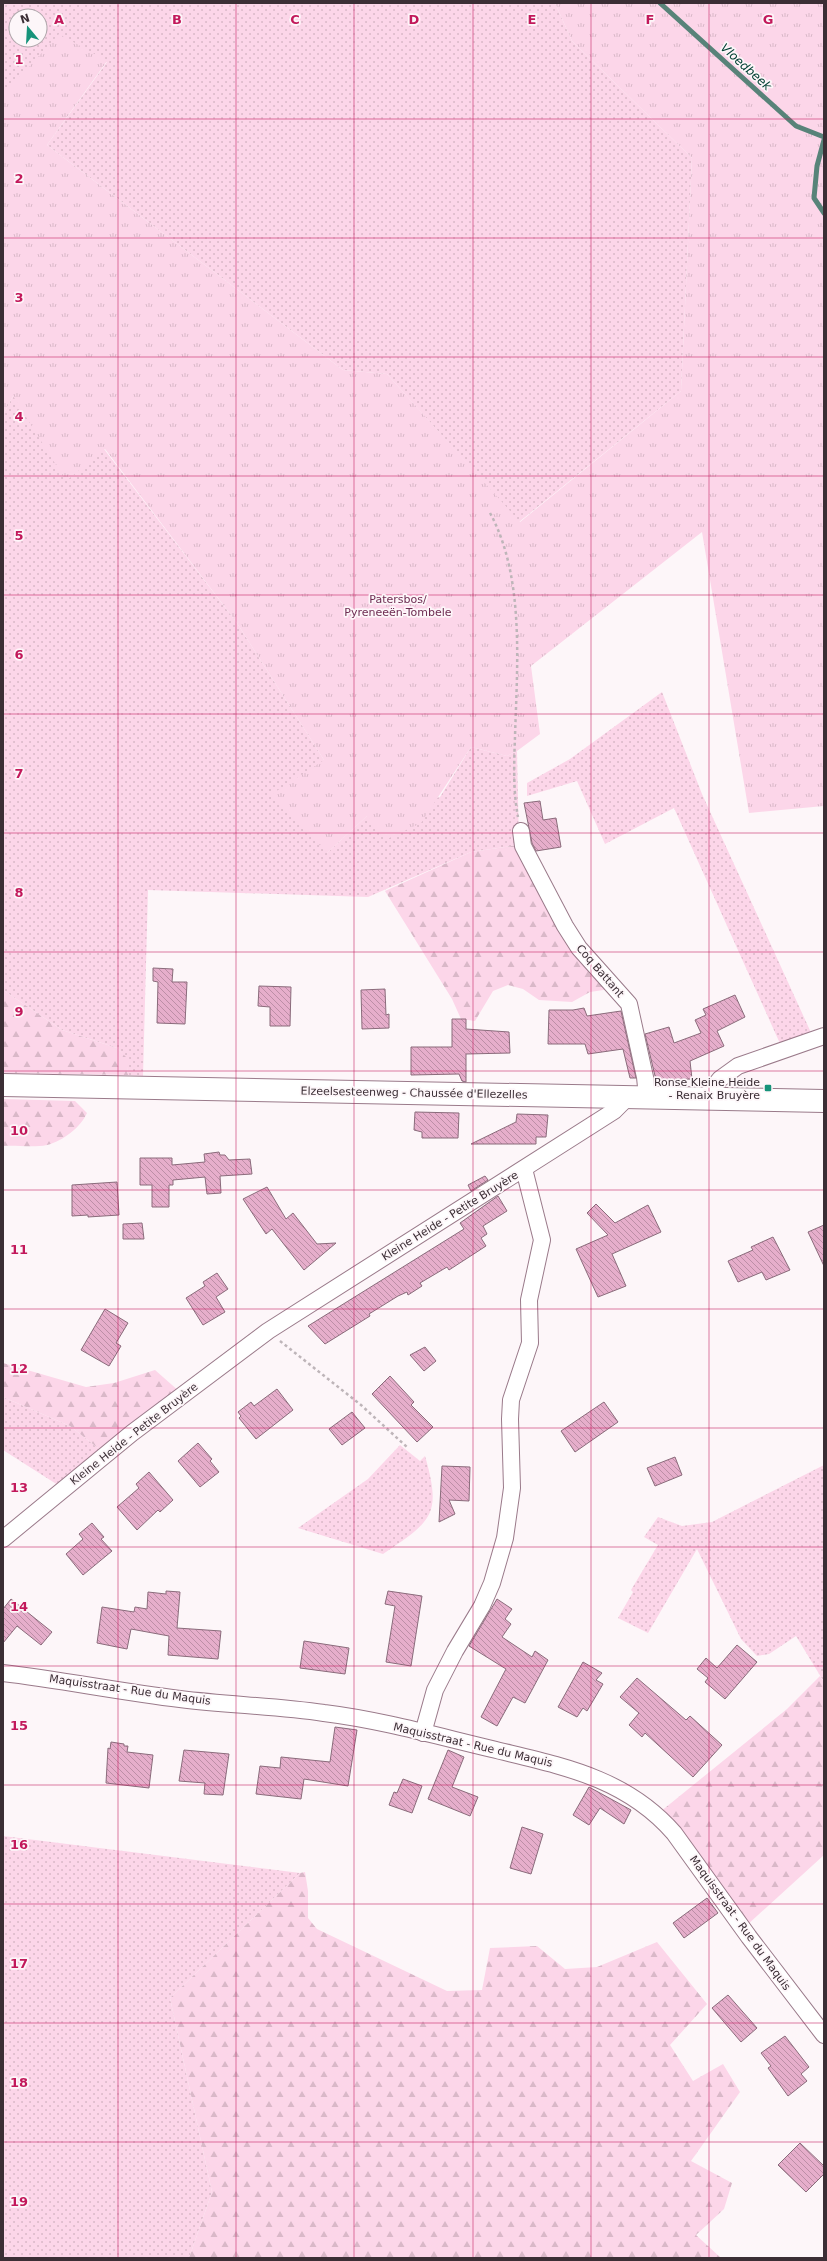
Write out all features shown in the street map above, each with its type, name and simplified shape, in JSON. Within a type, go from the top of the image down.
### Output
[{"type":"main road","name":"Elzeelsesteenweg - Chaussée d'Ellezelles","points":[[3,1085],[824,1101]]},
{"type":"street","name":"Coq Battant","points":[[521,831],[523,846],[565,926],[579,948],[629,1004],[646,1077],[638,1097]]},
{"type":"street","points":[[705,1098],[720,1079],[738,1066],[824,1036]]},
{"type":"street","name":"Kleine Heide - Petite Bruyère","points":[[3,1539],[132,1433],[268,1331],[638,1097]]},
{"type":"street","points":[[423,1733],[435,1690],[455,1651],[482,1606],[492,1583],[505,1538],[512,1488],[510,1420],[512,1400],[530,1343],[529,1300],[542,1240],[524,1170]]},
{"type":"street","name":"Maquisstraat - Rue du Maquis","points":[[3,1673],[182,1700],[326,1713],[423,1733],[558,1765],[614,1785],[640,1800],[662,1819],[674,1833],[749,1937],[824,2034]]},
{"type":"path","points":[[490,513],[506,551],[512,577],[518,674],[515,783],[517,809],[521,831]]},
{"type":"path","points":[[268,1331],[361,1405],[408,1448]]},
{"type":"green space","points":[[3,3],[555,3],[572,41],[692,158],[681,391],[519,522],[387,374],[343,370],[47,145],[107,62],[3,95]]},
{"type":"green space","name":"Patersbos/ Pyreneeën-Tombele","points":[[555,3],[824,3],[824,806],[749,813],[702,532],[531,666],[540,734],[517,751],[507,756],[471,747],[421,823],[385,840],[367,816],[327,853],[272,794],[324,760],[237,623],[105,449],[66,481],[13,396],[3,415],[3,95],[46,48],[48,48],[48,46],[59,34],[107,61],[47,145],[343,370],[387,374],[520,522],[681,391],[692,158],[572,41]]},
{"type":"green space","points":[[13,396],[104,449],[237,623],[324,760],[327,853],[368,815],[440,797],[471,747],[507,756],[517,751],[519,845],[471,852],[368,897],[148,890],[143,1076],[128,1075],[126,1058],[117,1048],[62,1030],[3,990],[3,415]]},
{"type":"green space","points":[[662,692],[702,794],[813,1037],[782,1048],[674,808],[605,844],[577,781],[527,796],[527,783],[570,759]]},
{"type":"green space","points":[[519,845],[610,989],[590,992],[572,1002],[539,1000],[523,989],[508,985],[493,991],[475,1021],[461,1019],[452,999],[385,891],[471,852]]},
{"type":"green space","points":[[3,990],[62,1030],[117,1048],[127,1058],[128,1075],[3,1073]]},
{"type":"green space","points":[[3,1099],[75,1101],[87,1113],[71,1133],[53,1143],[36,1146],[3,1146]]},
{"type":"green space","points":[[3,1363],[86,1387],[114,1383],[155,1370],[180,1392],[103,1452],[70,1426],[3,1397]]},
{"type":"green space","points":[[3,1397],[70,1426],[103,1452],[61,1487],[3,1450]]},
{"type":"green space","points":[[400,1445],[420,1461],[425,1456],[430,1476],[432,1504],[429,1515],[413,1533],[383,1554],[298,1528],[368,1479]]},
{"type":"green space","points":[[824,1465],[824,1682],[796,1636],[769,1654],[757,1656],[741,1639],[697,1549],[648,1633],[618,1618],[633,1592],[631,1590],[658,1545],[644,1537],[658,1517],[682,1526],[712,1522]]},
{"type":"green space","points":[[820,1676],[824,1682],[824,1855],[746,1926],[660,1812],[787,1709]]},
{"type":"green space","points":[[3,1836],[300,1873],[170,1998],[212,2192],[189,2258],[3,2258]]},
{"type":"green space","points":[[305,1872],[308,1891],[308,1918],[317,1929],[447,1991],[482,1990],[490,1948],[537,1946],[565,1969],[597,1967],[657,1942],[707,2004],[670,2045],[693,2081],[723,2064],[740,2092],[691,2161],[732,2183],[724,2209],[696,2235],[721,2258],[189,2258],[212,2192],[170,1998],[300,1873]]},
{"type":"building","points":[[540,801],[543,820],[556,818],[561,847],[536,851],[532,843],[524,803]]},
{"type":"building","points":[[153,968],[173,969],[172,982],[187,982],[185,1024],[157,1023],[158,982],[153,981]]},
{"type":"building","points":[[259,986],[291,987],[290,1026],[270,1026],[270,1007],[258,1006]]},
{"type":"building","points":[[385,989],[386,1015],[389,1014],[389,1028],[362,1029],[361,990]]},
{"type":"building","points":[[735,995],[745,1017],[717,1031],[724,1046],[690,1061],[692,1079],[656,1080],[645,1034],[669,1027],[674,1043],[701,1033],[695,1020],[706,1015],[703,1009]]},
{"type":"building","points":[[584,1008],[587,1016],[621,1011],[636,1078],[630,1078],[623,1049],[588,1054],[585,1044],[548,1044],[549,1010],[573,1010]]},
{"type":"building","points":[[452,1019],[466,1019],[466,1029],[509,1032],[510,1053],[466,1054],[466,1082],[462,1081],[459,1074],[411,1075],[411,1047],[452,1047]]},
{"type":"building","points":[[415,1112],[459,1113],[458,1138],[422,1138],[422,1132],[414,1130]]},
{"type":"building","points":[[517,1114],[548,1115],[546,1137],[536,1137],[536,1144],[471,1144],[516,1122]]},
{"type":"building","points":[[219,1152],[220,1155],[225,1155],[229,1160],[250,1159],[252,1174],[220,1176],[221,1193],[207,1194],[205,1177],[173,1180],[173,1185],[169,1185],[169,1207],[152,1207],[152,1185],[140,1185],[140,1158],[172,1158],[172,1165],[205,1162],[204,1154]]},
{"type":"building","points":[[485,1176],[488,1180],[471,1191],[468,1185]]},
{"type":"building","points":[[117,1182],[119,1215],[88,1217],[88,1215],[72,1216],[72,1185]]},
{"type":"building","points":[[267,1187],[286,1219],[293,1213],[317,1244],[336,1243],[304,1270],[272,1229],[266,1234],[243,1199]]},
{"type":"building","points":[[498,1196],[507,1211],[483,1226],[487,1234],[481,1238],[486,1246],[449,1270],[447,1267],[420,1283],[422,1286],[408,1295],[407,1292],[398,1296],[369,1314],[370,1316],[325,1344],[308,1326],[464,1229],[460,1223]]},
{"type":"building","points":[[596,1204],[615,1223],[648,1205],[661,1232],[612,1254],[626,1286],[598,1297],[576,1249],[608,1235],[587,1213]]},
{"type":"building","points":[[142,1223],[144,1239],[123,1239],[123,1224]]},
{"type":"building","points":[[824,1225],[824,1266],[808,1232]]},
{"type":"building","points":[[773,1237],[790,1270],[766,1280],[762,1272],[738,1282],[728,1261],[753,1250],[751,1247]]},
{"type":"building","points":[[217,1273],[228,1289],[216,1297],[225,1312],[203,1325],[186,1298],[205,1286],[203,1282]]},
{"type":"building","points":[[105,1309],[128,1323],[116,1343],[121,1346],[109,1366],[81,1350]]},
{"type":"building","points":[[425,1347],[436,1361],[424,1371],[410,1355]]},
{"type":"building","points":[[390,1376],[414,1402],[411,1405],[433,1427],[417,1442],[372,1394]]},
{"type":"building","points":[[277,1389],[293,1410],[256,1439],[239,1418],[241,1416],[238,1412],[251,1402],[254,1406]]},
{"type":"building","points":[[604,1402],[618,1422],[575,1452],[561,1431]]},
{"type":"building","points":[[352,1412],[365,1428],[342,1445],[329,1429]]},
{"type":"building","points":[[198,1443],[212,1459],[210,1461],[219,1472],[200,1487],[178,1461]]},
{"type":"building","points":[[675,1457],[682,1475],[655,1486],[647,1468]]},
{"type":"building","points":[[442,1466],[470,1467],[469,1501],[449,1500],[455,1514],[439,1522]]},
{"type":"building","points":[[149,1472],[173,1500],[160,1512],[158,1510],[137,1530],[117,1507],[139,1488],[136,1484]]},
{"type":"building","points":[[92,1523],[104,1537],[101,1539],[112,1551],[83,1575],[66,1554],[83,1539],[79,1534]]},
{"type":"building","points":[[166,1591],[180,1592],[177,1628],[221,1631],[218,1659],[168,1655],[169,1636],[131,1629],[127,1649],[97,1643],[102,1607],[134,1612],[135,1607],[147,1609],[148,1592],[166,1594]]},
{"type":"building","points":[[388,1591],[422,1596],[411,1666],[386,1662],[395,1606],[385,1604]]},
{"type":"building","points":[[11,1599],[52,1632],[41,1645],[17,1626],[3,1643],[3,1609]]},
{"type":"building","points":[[497,1599],[512,1609],[505,1619],[511,1624],[502,1637],[532,1657],[535,1651],[548,1660],[525,1703],[513,1697],[497,1726],[481,1717],[506,1669],[469,1646]]},
{"type":"building","points":[[304,1641],[349,1648],[345,1674],[300,1668]]},
{"type":"building","points":[[737,1645],[757,1662],[725,1699],[705,1682],[708,1678],[697,1669],[706,1658],[717,1668]]},
{"type":"building","points":[[583,1662],[602,1673],[596,1680],[603,1684],[587,1711],[583,1708],[577,1717],[558,1707]]},
{"type":"building","points":[[637,1678],[686,1720],[690,1716],[722,1745],[693,1777],[645,1733],[642,1737],[629,1725],[639,1713],[620,1697]]},
{"type":"building","points":[[335,1727],[357,1730],[348,1786],[304,1779],[301,1799],[256,1794],[260,1766],[280,1768],[281,1757],[330,1762]]},
{"type":"building","points":[[111,1742],[128,1746],[127,1752],[153,1755],[149,1788],[106,1783],[108,1748],[110,1749]]},
{"type":"building","points":[[184,1750],[229,1754],[223,1795],[204,1794],[205,1783],[179,1781]]},
{"type":"building","points":[[448,1750],[464,1757],[452,1787],[478,1797],[470,1816],[428,1799]]},
{"type":"building","points":[[403,1779],[422,1786],[412,1813],[389,1805],[394,1792],[397,1793]]},
{"type":"building","points":[[589,1787],[631,1810],[624,1824],[600,1808],[589,1825],[573,1815]]},
{"type":"building","points":[[522,1827],[543,1834],[531,1874],[510,1868]]},
{"type":"building","points":[[707,1898],[718,1913],[684,1938],[673,1923]]},
{"type":"building","points":[[728,1995],[757,2028],[741,2042],[712,2008]]},
{"type":"building","points":[[785,2036],[809,2067],[801,2074],[807,2081],[788,2096],[768,2068],[771,2066],[761,2053]]},
{"type":"building","points":[[800,2143],[824,2166],[824,2174],[806,2192],[778,2165]]},
{"type":"waterway","name":"Vloedbeek","points":[[660,3],[796,126],[824,137]]},
{"type":"waterway","name":"Vloedbeek","points":[[824,140],[817,166],[814,198],[824,213]]},
{"type":"place","name":"Ronse Kleine Heide - Renaix Bruyère","points":[[768,1088]]}]
